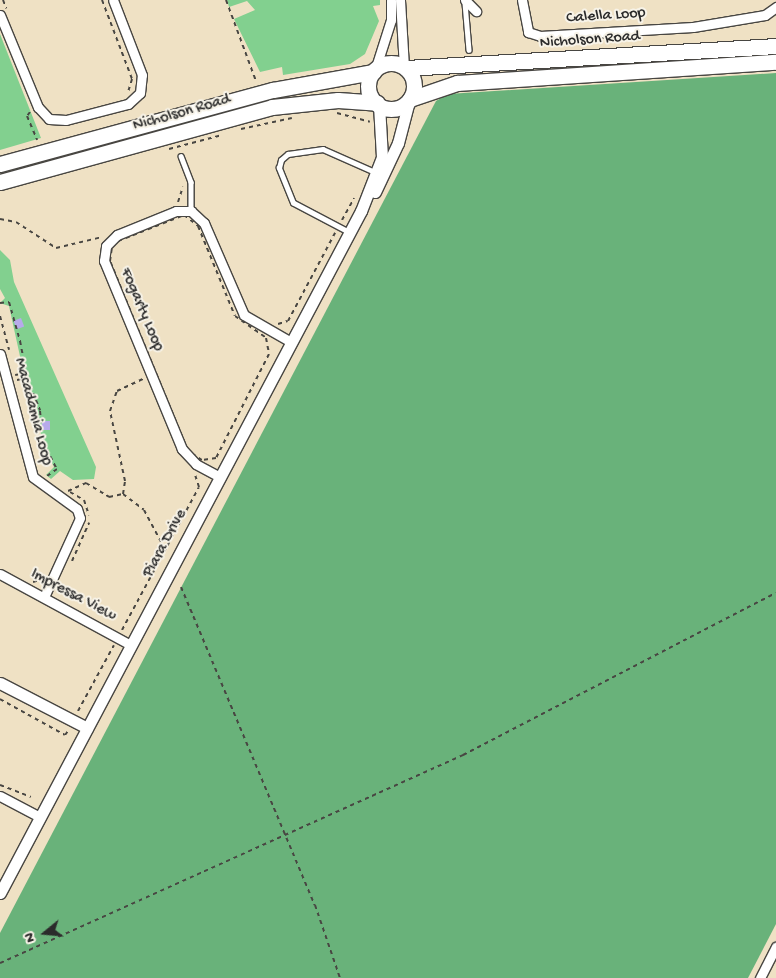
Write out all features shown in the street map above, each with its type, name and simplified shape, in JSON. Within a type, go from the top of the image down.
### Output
[{"type":"main road","name":"Nicholson Road","points":[[405,67],[776,46]]},
{"type":"main road","points":[[390,62],[405,67],[414,85],[409,100],[396,108],[378,104],[369,90],[374,71],[390,62]]},
{"type":"main road","name":"Nicholson Road","points":[[409,100],[457,83],[776,62]]},
{"type":"main road","name":"Nicholson Road","points":[[0,164],[273,90],[374,71]]},
{"type":"main road","name":"Nicholson Road","points":[[0,182],[272,107],[338,100],[378,104]]},
{"type":"street","points":[[0,16],[39,108],[49,119],[66,120],[128,104],[140,93],[142,75],[113,0]]},
{"type":"street","points":[[374,71],[391,20],[392,0]]},
{"type":"street","points":[[400,0],[405,67]]},
{"type":"street","name":"Calella Loop","points":[[522,0],[528,32],[540,36],[693,27],[765,15],[776,7]]},
{"type":"street","points":[[465,1],[476,11]]},
{"type":"street","name":"Piara Drive","points":[[0,893],[291,342],[361,212],[391,163],[409,100]]},
{"type":"street","name":"Piara Drive","points":[[361,212],[376,173],[383,144],[378,104]]},
{"type":"street","name":"Fogarty Loop","points":[[191,211],[176,211],[125,232],[106,246],[104,261],[154,374],[182,448],[220,477]]},
{"type":"street","points":[[191,211],[204,223],[239,307],[251,320],[291,342]]},
{"type":"street","name":"Macadamia Loop","points":[[0,354],[33,477],[77,508],[80,518],[44,597]]},
{"type":"street","name":"Impressa View","points":[[0,574],[120,634],[131,645]]},
{"type":"street","points":[[0,683],[87,728]]},
{"type":"street","points":[[0,796],[40,817]]},
{"type":"street","points":[[760,978],[776,947]]},
{"type":"lane","points":[[465,1],[469,50]]},
{"type":"lane","points":[[350,233],[293,203],[279,168],[281,160],[288,154],[323,149],[376,173]]},
{"type":"lane","points":[[180,156],[188,175],[191,211]]},
{"type":"path","points":[[3,0],[10,18]]},
{"type":"path","points":[[102,0],[132,79],[127,95]]},
{"type":"path","points":[[226,0],[257,83]]},
{"type":"path","points":[[37,140],[27,116],[39,108]]},
{"type":"path","points":[[333,113],[366,118],[374,131]]},
{"type":"path","points":[[237,130],[302,116]]},
{"type":"path","points":[[160,151],[227,133]]},
{"type":"path","points":[[177,204],[184,185],[182,178],[188,175]]},
{"type":"path","points":[[266,340],[272,332],[288,321],[356,194]]},
{"type":"path","points":[[0,699],[65,735],[166,551],[198,487],[194,478],[201,463],[216,458],[269,354],[266,340],[234,316],[198,226],[192,218],[177,217],[118,241],[110,253],[154,374],[188,451],[201,463]]},
{"type":"path","points":[[0,219],[16,222],[56,248],[86,243],[111,233]]},
{"type":"path","points":[[0,303],[9,302],[20,341],[26,373],[15,375]]},
{"type":"path","points":[[0,316],[11,358]]},
{"type":"path","points":[[13,366],[19,390]]},
{"type":"path","points":[[123,494],[125,481],[110,411],[117,391],[154,374]]},
{"type":"path","points":[[17,380],[27,378],[40,411],[43,442],[57,469],[47,479],[42,472]]},
{"type":"path","points":[[68,490],[86,483],[109,497],[123,494],[144,510],[166,551]]},
{"type":"path","points":[[62,487],[84,500],[90,517],[89,528],[68,568]]},
{"type":"path","points":[[181,587],[286,836],[340,978]]},
{"type":"path","points":[[0,963],[463,755],[776,593]]},
{"type":"path","points":[[114,626],[120,634]]},
{"type":"path","points":[[0,784],[31,797]]},
{"type":"green space","points":[[227,0],[380,0],[380,5],[373,6],[379,21],[365,54],[350,64],[283,75],[282,67],[260,72],[234,19],[255,10],[247,1],[229,7]]},
{"type":"green space","points":[[0,34],[41,138],[0,150]]},
{"type":"green space","points":[[776,73],[776,924],[748,978],[0,978],[0,933],[436,101],[448,94]]},
{"type":"green space","points":[[0,250],[10,260],[14,282],[96,467],[94,479],[73,480],[60,471],[51,479],[46,475],[54,467],[43,446],[35,401],[18,372],[23,370],[9,306],[0,303],[5,298],[0,289]]},
{"type":"building","points":[[21,318],[24,326],[17,329],[14,321]]},
{"type":"building","points":[[42,421],[50,421],[50,430],[42,430]]}]
